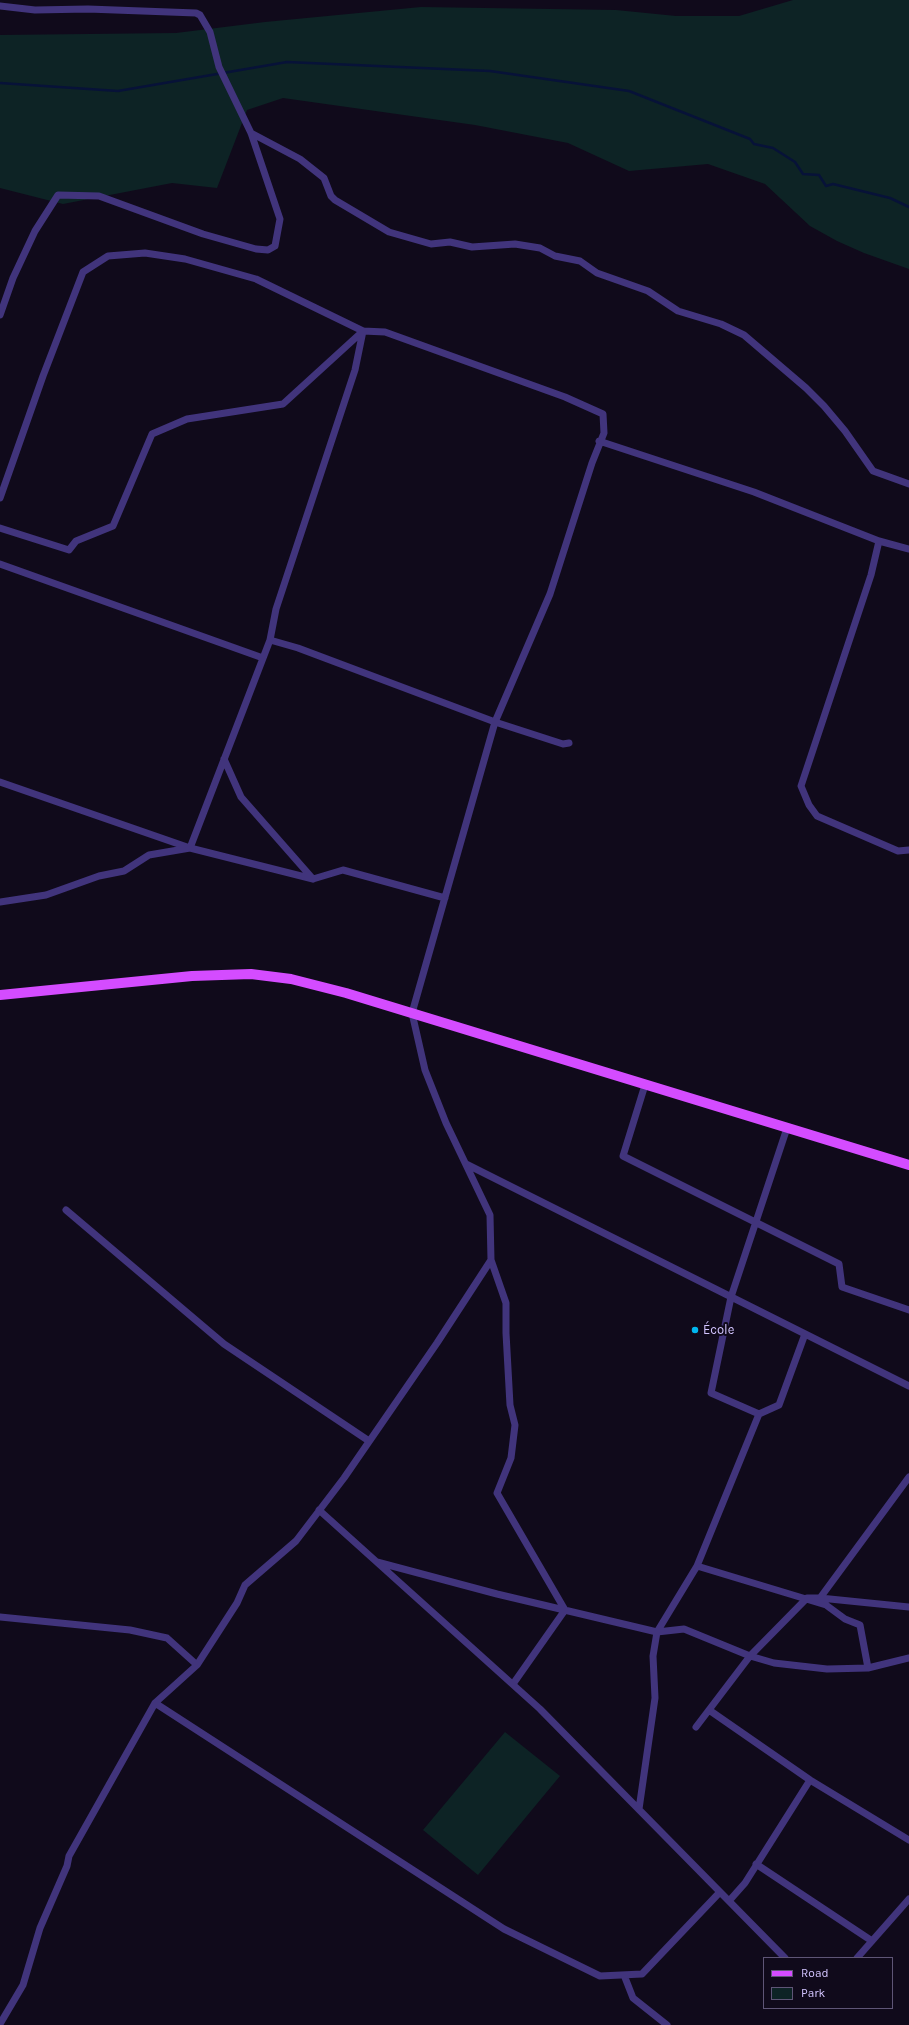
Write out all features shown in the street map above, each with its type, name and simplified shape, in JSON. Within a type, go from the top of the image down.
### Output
[{"type":"main road","points":[[0,996],[192,976],[251,974],[308,983],[412,1013],[909,1165]]},
{"type":"street","points":[[0,6],[35,10],[88,9],[196,13],[200,15],[210,32],[219,67],[250,133],[280,219],[275,246],[268,250],[256,249],[203,234],[99,196],[58,195],[35,231],[13,278],[0,315]]},
{"type":"street","points":[[250,133],[300,159],[324,178],[331,196],[335,200],[389,232],[431,244],[450,242],[472,247],[515,244],[537,247],[555,256],[580,261],[597,273],[648,291],[678,311],[721,324],[744,335],[806,388],[824,406],[845,431],[872,471],[909,484]]},
{"type":"street","points":[[0,498],[43,376],[83,272],[108,256],[145,253],[184,259],[256,279],[363,331],[385,332],[565,397],[603,414],[604,433],[599,441],[550,594],[496,722],[412,1013],[425,1070],[446,1123],[490,1215],[491,1260],[506,1303],[510,1405],[516,1425],[511,1458],[497,1493],[564,1610]]},
{"type":"street","points":[[0,528],[69,550],[76,541],[113,526],[152,434],[188,419],[283,404],[363,331]]},
{"type":"street","points":[[190,848],[270,640],[276,609],[355,370],[363,331]]},
{"type":"street","points":[[599,441],[754,492],[878,541],[909,549]]},
{"type":"street","points":[[878,541],[871,575],[801,786],[809,805],[817,816],[898,851],[909,850]]},
{"type":"street","points":[[0,564],[263,658]]},
{"type":"street","points":[[270,640],[298,648],[496,722],[563,744],[569,743]]},
{"type":"street","points":[[224,759],[241,797],[313,879]]},
{"type":"street","points":[[0,782],[190,848],[313,879],[343,870],[445,898]]},
{"type":"street","points":[[0,902],[46,895],[104,874],[124,871],[149,855],[190,848]]},
{"type":"street","points":[[645,1085],[623,1156],[839,1264],[842,1287],[909,1310]]},
{"type":"street","points":[[759,1414],[711,1393],[731,1297],[787,1128]]},
{"type":"street","points":[[466,1164],[909,1386]]},
{"type":"street","points":[[66,1210],[224,1344],[369,1441]]},
{"type":"street","points":[[0,2024],[23,1985],[40,1928],[67,1866],[69,1856],[155,1703],[197,1665],[237,1603],[245,1585],[296,1541],[369,1441],[437,1343],[491,1260]]},
{"type":"street","points":[[639,1809],[655,1698],[653,1656],[657,1632],[697,1566],[759,1414],[779,1405],[805,1334]]},
{"type":"street","points":[[820,1598],[909,1477]]},
{"type":"street","points":[[319,1510],[540,1709],[784,1957]]},
{"type":"street","points":[[375,1561],[497,1594],[657,1632],[684,1630],[750,1656],[774,1663],[827,1669],[868,1668],[909,1658]]},
{"type":"street","points":[[697,1566],[807,1598],[826,1605],[845,1619],[860,1625],[868,1668]]},
{"type":"street","points":[[696,1727],[750,1656],[807,1598],[820,1598],[909,1608]]},
{"type":"street","points":[[513,1684],[564,1610]]},
{"type":"street","points":[[0,1617],[130,1630],[167,1638],[197,1665]]},
{"type":"street","points":[[155,1703],[504,1929],[600,1976],[642,1974],[720,1892]]},
{"type":"street","points":[[709,1710],[810,1780],[909,1840]]},
{"type":"street","points":[[729,1901],[743,1886],[810,1780]]},
{"type":"street","points":[[756,1864],[872,1941]]},
{"type":"street","points":[[858,1957],[909,1899]]},
{"type":"street","points":[[624,1975],[633,1998],[667,2025]]},
{"type":"green space","points":[[793,0],[909,0],[909,269],[864,253],[837,241],[810,226],[765,184],[708,164],[629,171],[568,143],[475,125],[283,98],[247,110],[217,188],[172,183],[63,204],[0,188],[0,35],[176,33],[265,22],[421,7],[616,10],[676,16],[739,16]]},
{"type":"green space","points":[[505,1732],[560,1776],[478,1875],[423,1830]]},
{"type":"waterway","points":[[0,83],[118,91],[287,62],[490,71],[629,91],[750,139],[754,144],[773,148],[795,162],[803,174],[819,175],[826,186],[833,184],[890,198],[909,207]]},
{"type":"place","name":"École","points":[[695,1330]]}]
